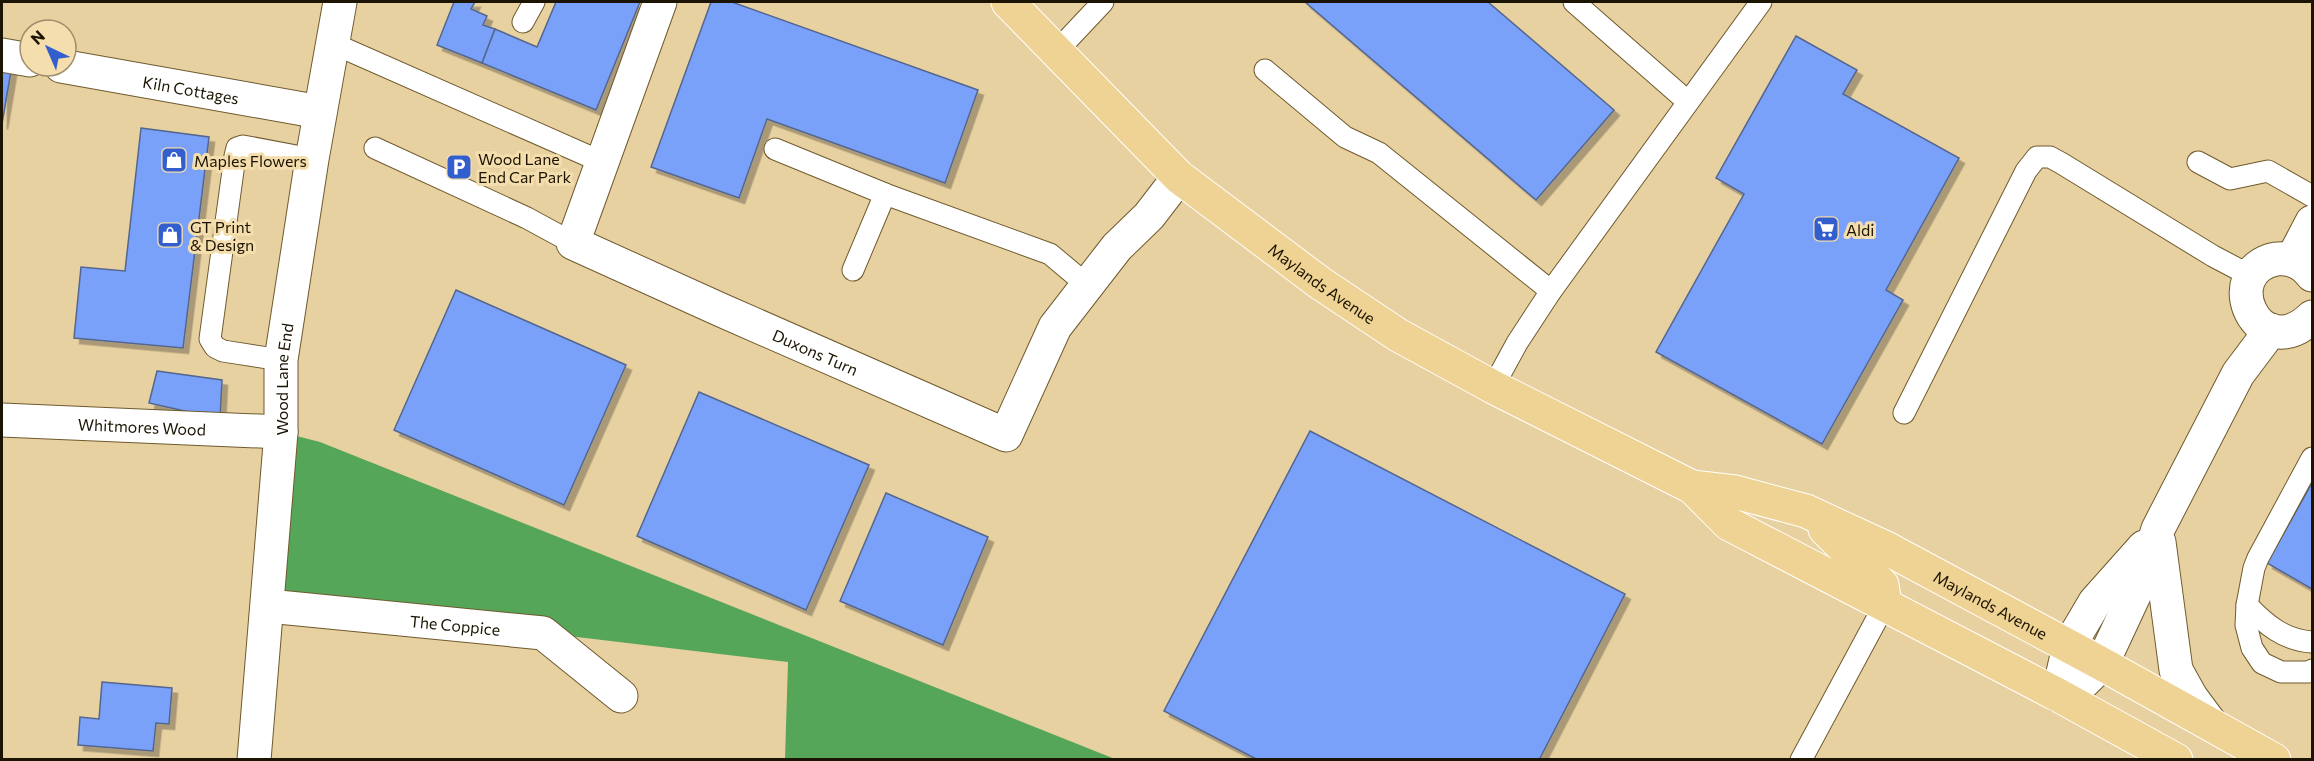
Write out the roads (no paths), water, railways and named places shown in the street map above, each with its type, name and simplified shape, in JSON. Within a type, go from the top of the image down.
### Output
[{"type":"main road","name":"Maylands Avenue","points":[[1008,2],[1179,177],[1237,222],[1398,335],[1493,387],[1692,487],[1729,524],[2062,697],[2176,759]]},
{"type":"main road","name":"Maylands Avenue","points":[[1692,487],[1736,492],[1806,511],[1886,548],[2274,759]]},
{"type":"main road","points":[[1806,511],[1882,585],[1885,604]]},
{"type":"main road","points":[[2222,730],[2254,759]]},
{"type":"street","name":"Wood Lane End","points":[[254,759],[281,432],[281,360],[312,159],[340,2]]},
{"type":"street","points":[[573,243],[660,2]]},
{"type":"street","points":[[2,55],[18,58]]},
{"type":"street","name":"Kiln Cottages","points":[[78,69],[320,112]]},
{"type":"street","name":"Duxons Turn","points":[[573,243],[1006,435],[1055,327],[1118,247],[1149,216],[1179,177]]},
{"type":"street","points":[[2313,222],[2302,268],[2273,260],[2264,264],[2251,276],[2246,298],[2248,308],[2254,318],[2262,326],[2271,330],[2283,332],[2294,330],[2313,316]]},
{"type":"street","points":[[2062,697],[2102,664],[2144,576],[2158,529],[2238,374],[2271,330]]},
{"type":"street","name":"Whitmores Wood","points":[[2,420],[281,432]]},
{"type":"street","points":[[2062,697],[2069,646],[2095,602],[2127,568],[2158,529]]},
{"type":"street","points":[[2158,529],[2176,670],[2191,697],[2222,730]]},
{"type":"street","name":"The Coppice","points":[[268,606],[543,633],[621,696]]},
{"type":"lane","points":[[523,22],[534,2]]},
{"type":"lane","points":[[1056,52],[1103,2]]},
{"type":"lane","points":[[1574,2],[1688,101]]},
{"type":"lane","points":[[1493,387],[1517,343],[1551,291],[1761,2]]},
{"type":"lane","points":[[332,43],[602,162]]},
{"type":"lane","points":[[1265,70],[1345,137],[1379,153],[1551,291]]},
{"type":"lane","points":[[281,360],[223,351],[215,347],[210,339],[235,156],[237,148],[243,147],[312,159]]},
{"type":"lane","points":[[375,148],[527,218],[573,243]]},
{"type":"lane","points":[[776,149],[885,194],[1050,254],[1087,285]]},
{"type":"lane","points":[[1904,413],[2026,171],[2037,157],[2050,157],[2061,163],[2251,276]]},
{"type":"lane","points":[[2198,162],[2230,179],[2268,171],[2313,196]]},
{"type":"lane","points":[[853,270],[885,194]]},
{"type":"lane","points":[[2313,458],[2258,558],[2247,605],[2247,625],[2252,648],[2262,663],[2281,672],[2313,670]]},
{"type":"lane","points":[[1801,759],[1885,604]]},
{"type":"lane","points":[[2247,605],[2265,624],[2279,634],[2313,642]]},
{"type":"place","name":"Maples Flowers","points":[[174,160]]},
{"type":"place","name":"Wood Lane End Car Park","points":[[459,167]]},
{"type":"place","name":"Aldi","points":[[1826,229]]},
{"type":"place","name":"GT Print & Design","points":[[170,235]]}]
